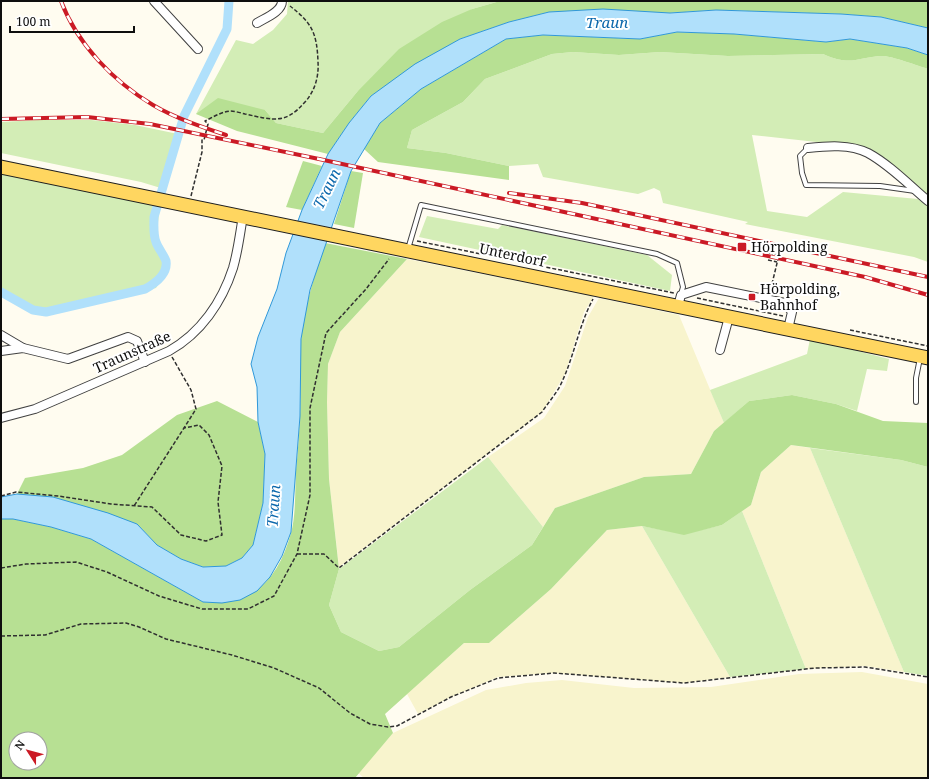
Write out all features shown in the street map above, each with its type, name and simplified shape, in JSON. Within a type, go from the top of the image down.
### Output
[{"type":"main road","name":"Unterdorf","points":[[1,167],[340,236],[406,246],[597,289],[680,300],[729,317],[790,324],[925,354]]},
{"type":"street","points":[[154,1],[198,49]]},
{"type":"street","points":[[257,23],[276,12],[285,3]]},
{"type":"street","points":[[808,148],[827,146],[847,147],[867,153],[928,201]]},
{"type":"street","name":"Traunstraße","points":[[1,418],[35,409],[145,362],[184,343],[200,327],[214,308],[224,290],[234,267],[243,216]]},
{"type":"street","name":"Unterdorf","points":[[680,300],[706,287],[784,303],[792,312],[790,324]]},
{"type":"street","points":[[720,350],[729,317]]},
{"type":"street","points":[[1,335],[23,348],[68,358],[128,337],[137,341],[145,362]]},
{"type":"street","points":[[1,352],[23,348]]},
{"type":"lane","points":[[808,148],[800,156],[802,173],[806,185],[880,186],[916,191]]},
{"type":"lane","points":[[406,246],[421,205],[657,254],[677,263],[683,286],[680,300]]},
{"type":"lane","points":[[916,402],[916,378],[925,354]]},
{"type":"path","points":[[191,195],[202,152],[202,140],[204,140],[208,124],[205,121],[218,114],[232,111],[268,119],[278,120],[289,117],[308,99],[315,87],[318,70],[314,32],[304,17],[285,3]]},
{"type":"path","points":[[1,568],[26,564],[76,562],[106,572],[159,596],[202,609],[248,609],[274,596],[297,554],[310,495],[310,408],[326,333],[406,246],[680,300],[790,324]]},
{"type":"path","points":[[769,300],[779,255],[770,253]]},
{"type":"path","points":[[768,260],[777,262]]},
{"type":"path","points":[[297,554],[324,554],[338,568],[542,412],[553,397],[565,374],[584,315],[597,289]]},
{"type":"path","points":[[845,329],[925,354]]},
{"type":"path","points":[[134,506],[196,408],[190,390],[169,351]]},
{"type":"path","points":[[1,496],[16,492],[152,507],[181,535],[206,541],[222,535],[218,502],[222,466],[209,435],[199,425],[184,428]]},
{"type":"path","points":[[1,636],[45,635],[81,624],[126,623],[140,627],[166,639],[232,655],[274,668],[319,688],[333,701],[360,719],[370,724],[388,727],[397,726],[451,697],[498,678],[554,673],[684,683],[815,668],[865,667],[928,676]]},
{"type":"shaded area","points":[[407,259],[594,296],[584,312],[565,374],[542,412],[339,567],[329,479],[327,402],[328,364],[340,332]]},
{"type":"shaded area","points":[[599,298],[679,315],[724,423],[714,431],[691,474],[644,477],[555,508],[543,527],[488,457],[544,418],[565,386],[588,317]]},
{"type":"shaded area","points":[[791,445],[810,448],[904,672],[865,666],[806,669],[742,511],[751,505],[761,472]]},
{"type":"shaded area","points":[[642,526],[730,677],[684,683],[554,673],[498,677],[451,697],[418,714],[407,694],[464,643],[489,643],[551,589],[607,530]]},
{"type":"shaded area","points":[[862,672],[928,684],[928,778],[364,778],[358,773],[393,733],[486,690],[526,683],[562,680],[634,688],[711,687],[799,674]]},
{"type":"green space","points":[[288,1],[500,1],[472,9],[357,92],[323,133],[276,123],[265,110],[196,114],[236,40],[253,44],[273,30],[287,14]]},
{"type":"green space","points":[[500,1],[927,1],[928,28],[881,17],[841,14],[716,10],[670,13],[549,12],[509,22],[460,39],[371,96],[349,123],[328,154],[237,131],[196,114],[218,98],[265,110],[276,123],[323,133],[357,92],[399,49],[442,22],[472,9]]},
{"type":"green space","points":[[677,32],[734,34],[826,42],[850,39],[907,48],[928,55],[928,69],[887,56],[848,61],[823,54],[728,56],[660,52],[619,55],[573,52],[552,54],[485,79],[463,102],[412,130],[407,148],[446,153],[509,166],[509,180],[378,162],[364,149],[380,123],[421,89],[506,39],[543,35],[640,39]]},
{"type":"green space","points":[[573,52],[619,55],[660,52],[728,56],[823,54],[848,61],[887,56],[928,69],[928,198],[862,147],[752,135],[767,211],[807,217],[843,192],[918,199],[928,207],[928,262],[914,257],[745,224],[748,222],[663,203],[660,191],[654,188],[638,194],[543,177],[538,164],[509,166],[446,153],[407,148],[412,130],[463,102],[485,79],[552,54]]},
{"type":"green space","points":[[91,120],[135,125],[178,134],[164,189],[141,182],[1,153],[1,122]]},
{"type":"green space","points":[[303,161],[322,166],[302,210],[286,207]]},
{"type":"green space","points":[[351,171],[363,173],[354,228],[334,224]]},
{"type":"green space","points":[[1,173],[160,207],[156,237],[166,257],[167,269],[156,288],[44,314],[1,293]]},
{"type":"green space","points":[[427,216],[498,229],[502,225],[647,255],[672,275],[670,291],[419,237]]},
{"type":"green space","points":[[325,243],[407,259],[340,332],[328,364],[327,402],[329,479],[339,569],[329,605],[341,632],[379,651],[399,647],[470,590],[532,545],[555,508],[644,477],[691,474],[714,431],[749,401],[792,395],[836,404],[883,421],[928,423],[928,467],[901,460],[791,445],[761,472],[751,505],[722,525],[684,535],[642,526],[607,530],[551,589],[489,643],[464,643],[385,714],[393,733],[355,778],[1,778],[1,519],[13,519],[51,527],[91,539],[203,602],[236,600],[261,587],[271,577],[279,564],[286,550],[293,526],[300,416],[300,359],[302,328],[314,279]]},
{"type":"green space","points":[[810,339],[889,359],[887,371],[867,369],[857,411],[836,404],[792,395],[749,401],[724,423],[710,390],[807,354]]},
{"type":"green space","points":[[217,401],[258,422],[265,454],[263,503],[253,545],[242,558],[226,566],[203,567],[181,559],[157,545],[137,524],[53,497],[17,494],[25,478],[83,468],[122,455],[177,415]]},
{"type":"green space","points":[[810,448],[901,460],[928,467],[928,676],[904,672]]},
{"type":"green space","points":[[488,457],[543,527],[532,545],[470,590],[399,647],[379,651],[341,632],[329,605],[339,569]]},
{"type":"green space","points":[[742,511],[806,669],[730,677],[642,526],[684,534],[722,525]]},
{"type":"water","name":"Traun","points":[[603,9],[670,13],[716,10],[841,14],[881,17],[928,28],[928,55],[907,48],[850,39],[826,42],[734,34],[677,32],[640,39],[543,35],[506,39],[421,89],[380,123],[351,171],[310,290],[301,339],[300,416],[291,532],[282,556],[270,577],[257,591],[240,600],[222,603],[203,602],[91,539],[51,527],[13,519],[1,519],[1,497],[17,494],[53,497],[108,513],[137,524],[157,545],[181,559],[203,567],[226,566],[242,558],[253,545],[263,503],[265,454],[258,422],[257,387],[251,364],[258,337],[277,289],[286,253],[302,210],[328,154],[349,123],[371,96],[415,64],[460,39],[509,22],[549,12]]},
{"type":"waterway","points":[[1,292],[33,310],[46,312],[145,289],[160,278],[165,270],[166,261],[155,239],[154,217],[184,116],[227,29],[229,1]]},
{"type":"railway","points":[[61,1],[68,17],[87,47],[124,85],[153,105],[170,114],[226,135]]},
{"type":"railway","points":[[1,119],[87,117],[150,124],[865,277],[928,295]]},
{"type":"railway","points":[[509,193],[582,203],[928,277]]},
{"type":"place","name":"Hörpolding","points":[[742,247]]},
{"type":"place","name":"Hörpolding, Bahnhof","points":[[752,297]]}]
